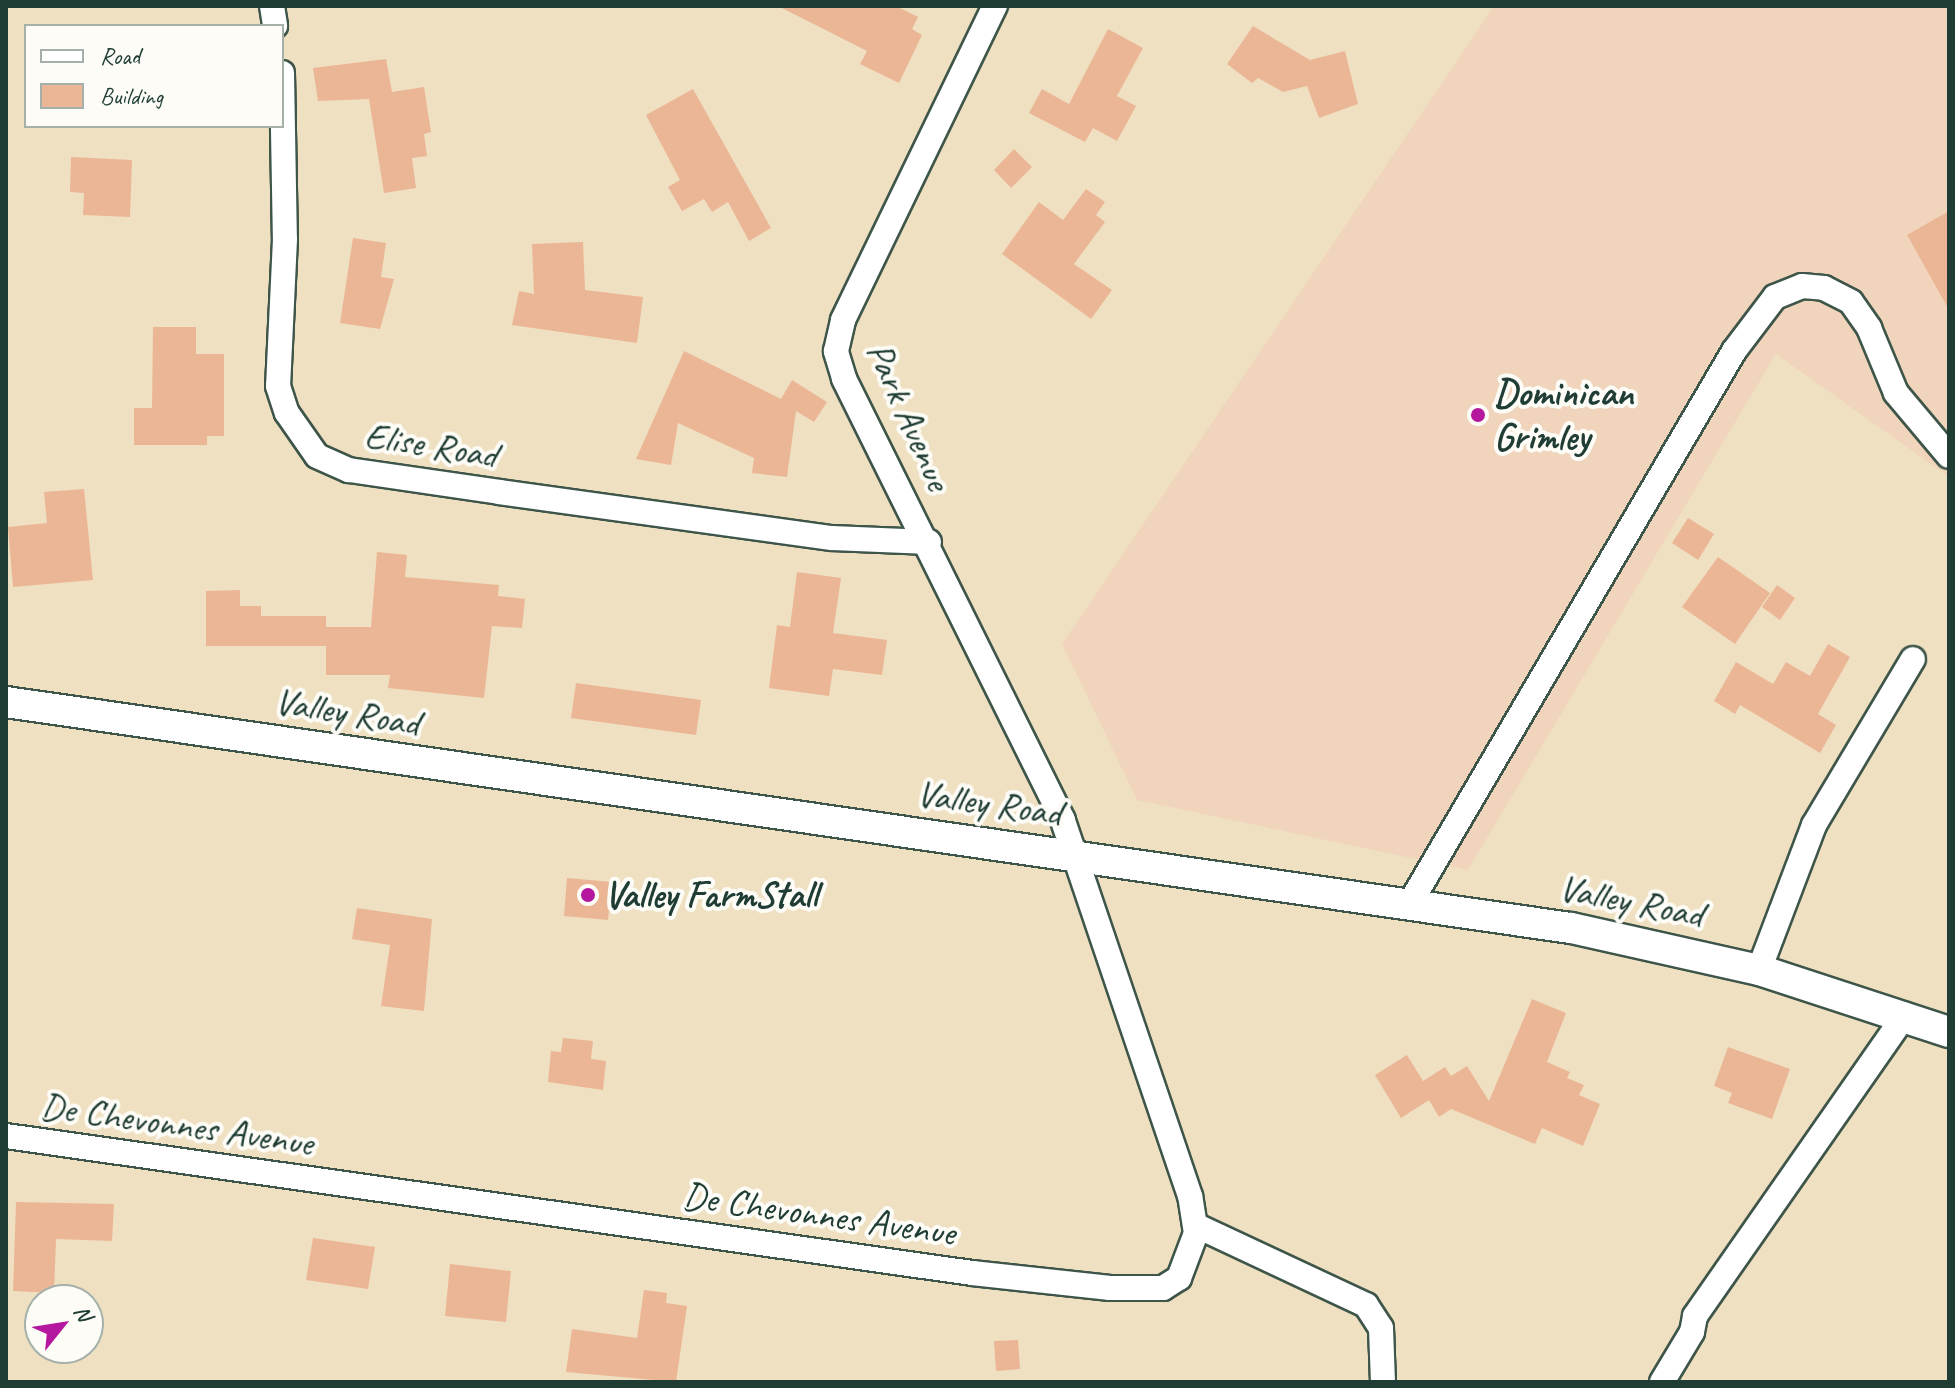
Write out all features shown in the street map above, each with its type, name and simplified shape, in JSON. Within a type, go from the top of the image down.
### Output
[{"type":"street","name":"Park Avenue","points":[[989,8],[837,339],[844,378],[929,542],[1063,820],[1075,856]]},
{"type":"street","name":"Elise Road","points":[[283,128],[285,239],[278,386],[287,413],[317,456],[349,470],[499,492],[832,538],[929,542]]},
{"type":"street","points":[[1409,905],[1734,351],[1775,297],[1802,286],[1824,288],[1851,302],[1869,328],[1896,393],[1949,456]]},
{"type":"street","points":[[1759,970],[1814,825],[1913,659]]},
{"type":"street","name":"Valley Road","points":[[6,702],[1571,928],[1759,970],[1905,1015],[1949,1032]]},
{"type":"street","name":"De Chevonnes Avenue","points":[[6,1136],[1110,1288],[1157,1289],[1174,1282],[1190,1258],[1195,1225],[1180,1163],[1126,1018],[1075,856]]},
{"type":"street","points":[[1662,1382],[1692,1332],[1695,1316],[1905,1015]]},
{"type":"street","points":[[1195,1225],[1366,1305],[1381,1328],[1383,1382]]},
{"type":"shaded area","name":"Dominican Grimley","points":[[1494,6],[1949,6],[1949,477],[1776,354],[1468,870],[1137,800],[1062,644]]},
{"type":"building","points":[[778,6],[896,6],[918,17],[912,29],[922,35],[899,83],[860,64],[867,51]]},
{"type":"building","points":[[1253,26],[1310,60],[1345,51],[1358,104],[1319,118],[1307,86],[1283,92],[1258,78],[1252,83],[1227,64]]},
{"type":"building","points":[[1108,29],[1143,48],[1117,96],[1136,106],[1117,141],[1093,128],[1085,142],[1029,113],[1042,89],[1069,104]]},
{"type":"building","points":[[386,59],[392,92],[424,87],[431,132],[424,134],[427,156],[412,158],[416,188],[384,193],[369,99],[318,101],[313,68]]},
{"type":"building","points":[[693,89],[771,228],[749,241],[728,202],[712,212],[704,199],[682,211],[668,187],[680,180],[646,115]]},
{"type":"building","points":[[1014,149],[1032,167],[1011,188],[994,170]]},
{"type":"building","points":[[71,157],[132,160],[130,217],[83,215],[84,193],[70,192]]},
{"type":"building","points":[[1086,189],[1105,202],[1096,215],[1105,222],[1074,264],[1112,290],[1091,319],[1002,254],[1039,202],[1063,220]]},
{"type":"building","points":[[1949,211],[1949,310],[1907,235]]},
{"type":"building","points":[[353,238],[386,243],[381,277],[394,279],[380,329],[340,323]]},
{"type":"building","points":[[583,242],[585,290],[643,297],[637,343],[512,325],[519,291],[534,294],[532,244]]},
{"type":"building","points":[[153,327],[196,327],[196,354],[224,354],[224,436],[207,436],[207,445],[134,445],[134,408],[152,408]]},
{"type":"building","points":[[684,351],[781,399],[792,380],[827,402],[814,422],[796,411],[787,477],[752,473],[754,458],[678,423],[671,465],[636,459]]},
{"type":"building","points":[[84,489],[93,580],[13,587],[8,527],[47,523],[44,492]]},
{"type":"building","points":[[1688,518],[1714,534],[1698,560],[1672,543]]},
{"type":"building","points":[[377,552],[407,555],[405,577],[499,585],[498,596],[525,599],[522,628],[492,626],[484,698],[388,688],[390,675],[326,675],[326,646],[206,646],[206,591],[240,590],[240,606],[261,606],[261,616],[326,616],[326,627],[371,627]]},
{"type":"building","points":[[1718,557],[1770,593],[1735,644],[1682,607]]},
{"type":"building","points":[[797,572],[841,578],[833,633],[887,640],[882,675],[833,669],[829,696],[769,688],[777,625],[790,627]]},
{"type":"building","points":[[1777,585],[1795,598],[1780,620],[1762,607]]},
{"type":"building","points":[[1828,644],[1850,657],[1818,714],[1836,725],[1820,753],[1740,705],[1735,714],[1714,701],[1736,662],[1773,684],[1786,662],[1810,676]]},
{"type":"building","points":[[576,683],[701,700],[696,735],[571,718]]},
{"type":"building","name":"Valley FarmStall","points":[[567,878],[612,882],[608,920],[564,916]]},
{"type":"building","points":[[357,908],[432,919],[424,1011],[381,1006],[390,945],[352,939]]},
{"type":"building","points":[[1532,999],[1566,1013],[1547,1062],[1570,1072],[1567,1078],[1584,1085],[1579,1095],[1600,1104],[1583,1146],[1542,1128],[1535,1144],[1451,1109],[1439,1117],[1429,1100],[1401,1118],[1375,1075],[1407,1055],[1423,1081],[1445,1067],[1451,1076],[1467,1066],[1489,1101]]},
{"type":"building","points":[[563,1038],[593,1041],[591,1059],[606,1061],[603,1090],[548,1082],[551,1051],[561,1052]]},
{"type":"building","points":[[1728,1047],[1790,1069],[1772,1119],[1728,1103],[1732,1093],[1714,1086]]},
{"type":"building","points":[[16,1202],[114,1204],[112,1241],[56,1239],[54,1284],[24,1284],[24,1292],[13,1291]]},
{"type":"building","points":[[313,1238],[375,1247],[368,1289],[306,1280]]},
{"type":"building","points":[[450,1264],[511,1271],[506,1322],[445,1316]]},
{"type":"building","points":[[644,1290],[667,1293],[666,1303],[687,1306],[676,1382],[566,1372],[572,1329],[637,1338]]},
{"type":"building","points":[[1018,1340],[1020,1369],[996,1371],[994,1341]]},
{"type":"place","name":"Dominican Grimley","points":[[1478,415]]},
{"type":"place","name":"Valley FarmStall","points":[[588,895]]}]
